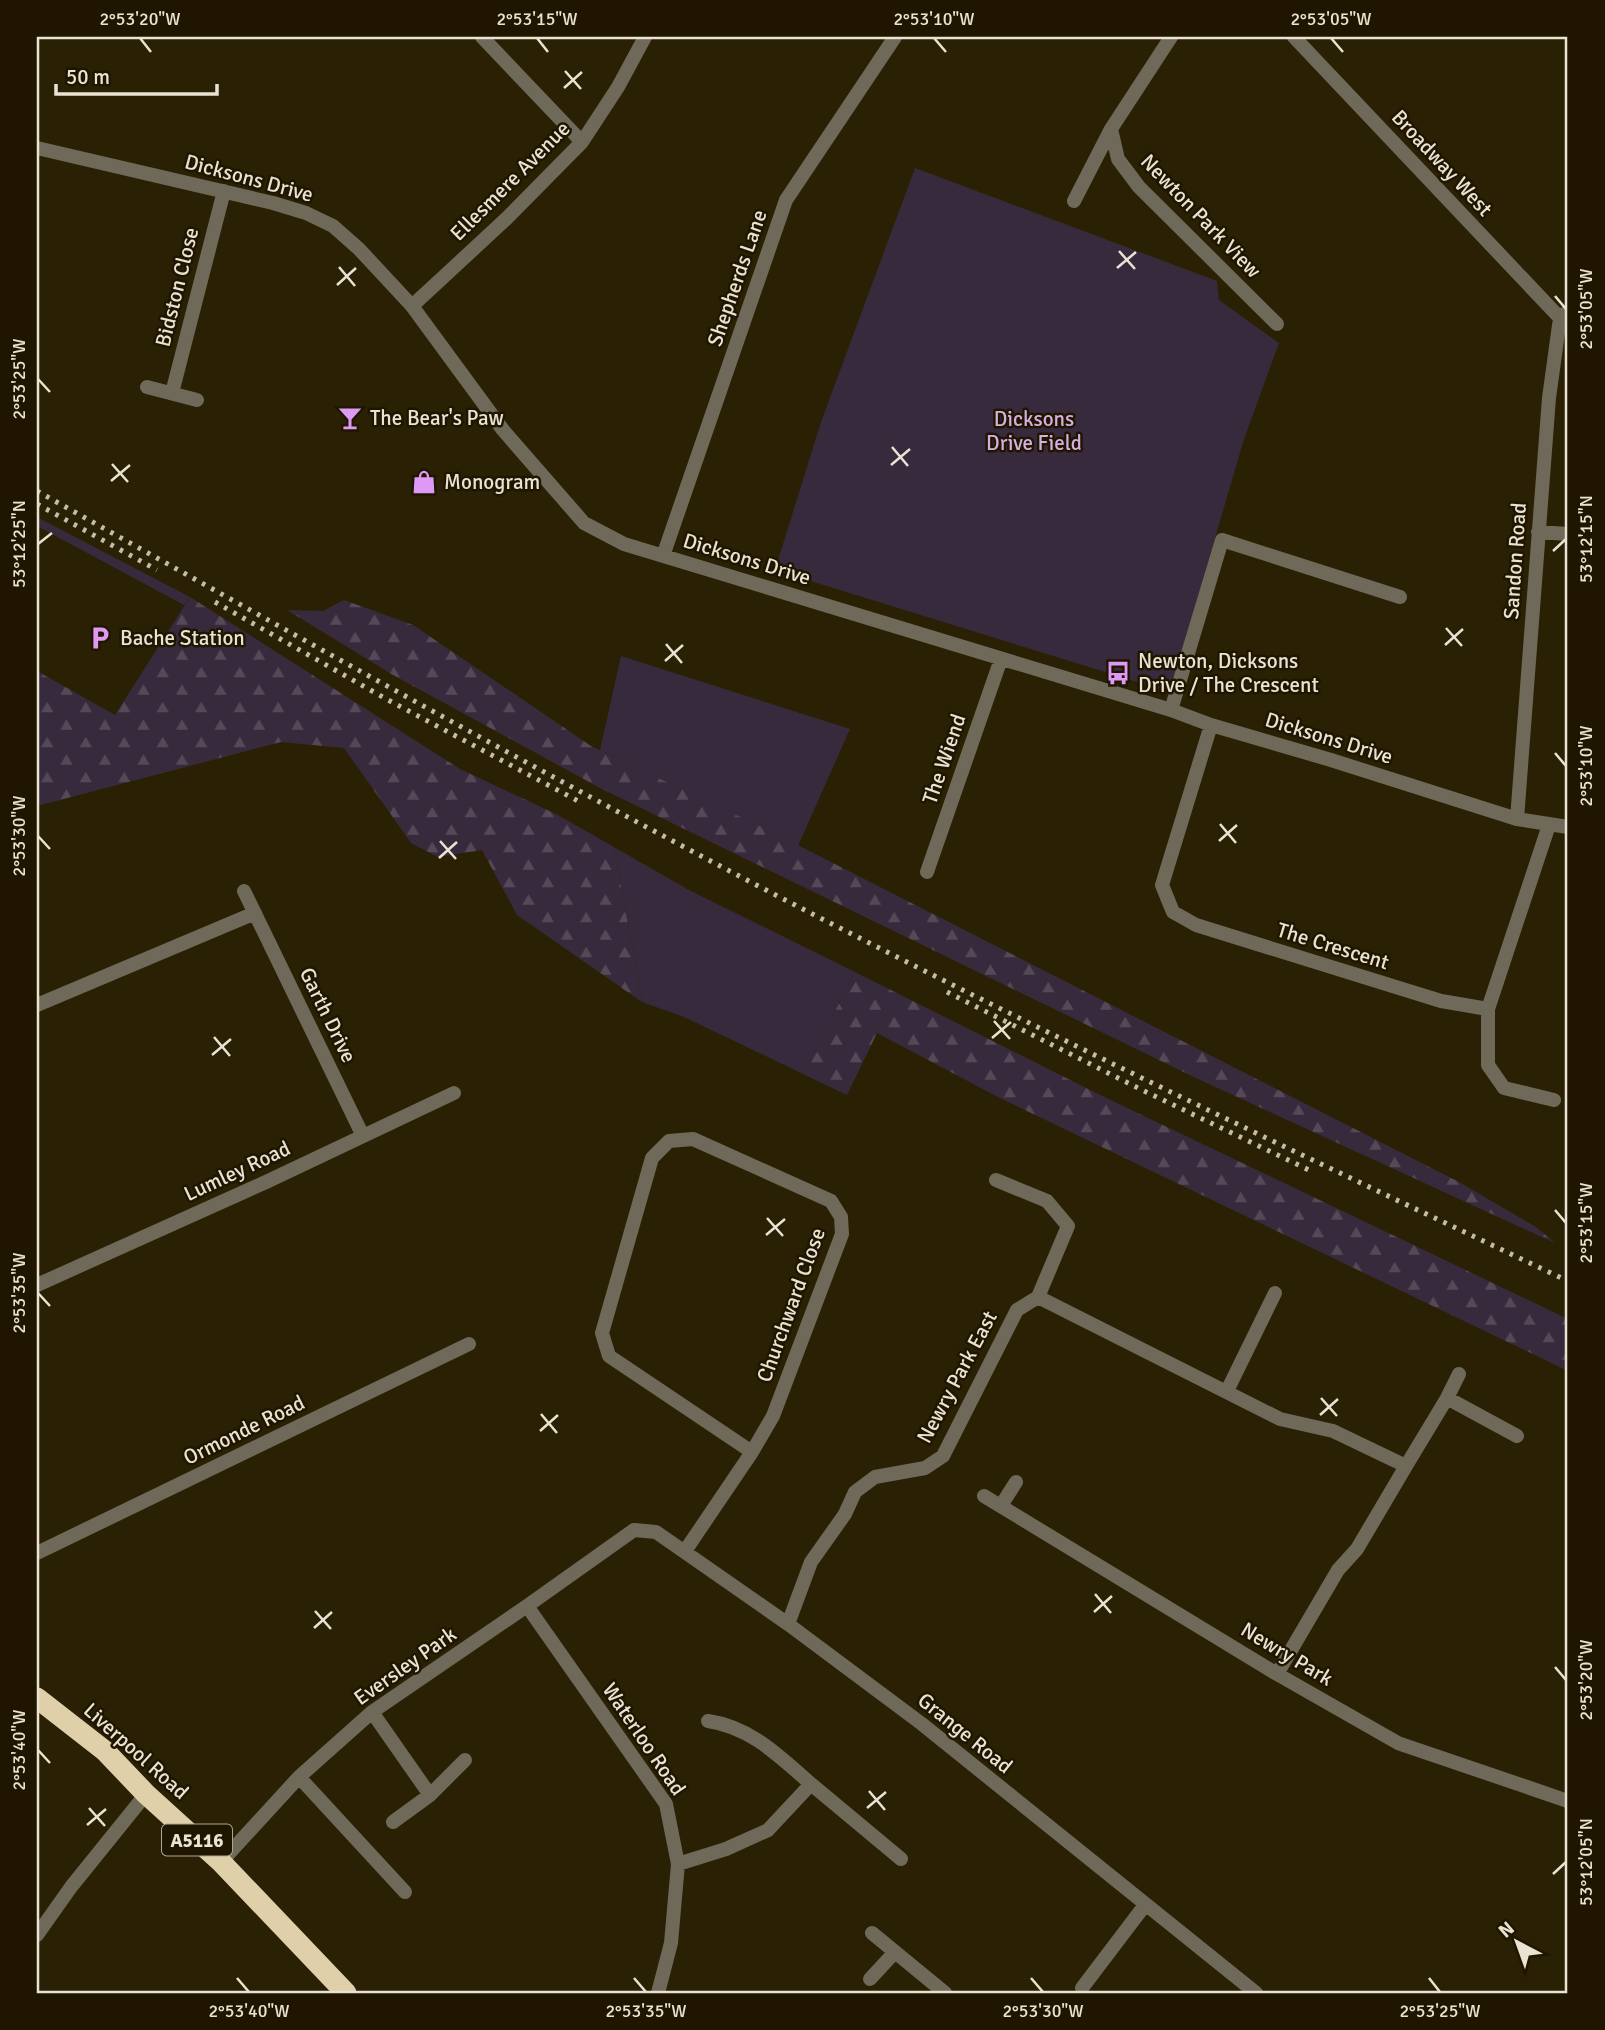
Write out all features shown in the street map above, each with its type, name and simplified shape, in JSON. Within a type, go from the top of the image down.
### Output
[{"type":"highway","name":"Liverpool Road","points":[[37,1699],[105,1751],[146,1794],[221,1862],[346,1993]]},
{"type":"street","points":[[482,37],[582,142]]},
{"type":"street","name":"Ellesmere Avenue","points":[[412,306],[506,219],[582,142],[618,88],[645,37]]},
{"type":"street","name":"Shepherds Lane","points":[[663,556],[786,200],[895,37]]},
{"type":"street","points":[[1074,201],[1111,128],[1171,37]]},
{"type":"street","name":"Broadway West","points":[[1294,37],[1564,314]]},
{"type":"street","name":"Newton Park View","points":[[1111,128],[1118,159],[1139,187],[1277,324]]},
{"type":"street","name":"Dicksons Drive","points":[[37,148],[224,191],[306,213],[334,226],[412,306],[503,430],[584,523],[624,544],[1171,710],[1211,725],[1517,819],[1568,827]]},
{"type":"street","name":"Bidston Close","points":[[172,393],[224,191]]},
{"type":"street","name":"Sandon Road","points":[[1517,819],[1549,398],[1564,314]]},
{"type":"street","points":[[147,387],[197,400]]},
{"type":"street","points":[[1538,532],[1568,534]]},
{"type":"street","points":[[1171,710],[1222,540],[1400,597]]},
{"type":"street","name":"The Wiend","points":[[927,872],[1001,659]]},
{"type":"street","name":"The Crescent","points":[[1211,725],[1162,886],[1173,912],[1196,925],[1441,1001],[1488,1009]]},
{"type":"street","points":[[1549,825],[1488,1009],[1488,1065],[1504,1088],[1554,1100]]},
{"type":"street","name":"Garth Drive","points":[[244,891],[363,1136]]},
{"type":"street","points":[[37,1005],[256,913]]},
{"type":"street","name":"Lumley Road","points":[[37,1285],[454,1093]]},
{"type":"street","name":"Churchward Close","points":[[685,1551],[752,1452],[773,1416],[842,1234],[841,1216],[831,1201],[693,1139],[669,1141],[652,1157],[602,1333],[609,1356],[752,1452]]},
{"type":"street","name":"Newry Park East","points":[[788,1625],[811,1562],[845,1514],[855,1492],[875,1477],[925,1468],[943,1456],[1017,1310],[1038,1297],[1068,1226],[1047,1201],[996,1181]]},
{"type":"street","points":[[1227,1391],[1275,1293]]},
{"type":"street","points":[[1038,1297],[1280,1419],[1333,1431],[1406,1466]]},
{"type":"street","name":"Ormonde Road","points":[[37,1553],[469,1344]]},
{"type":"street","points":[[1277,1674],[1338,1570],[1357,1549],[1459,1374]]},
{"type":"street","points":[[1447,1398],[1517,1436]]},
{"type":"street","points":[[1002,1504],[1016,1482]]},
{"type":"street","name":"Newry Park","points":[[984,1496],[1002,1504],[1277,1674],[1398,1743],[1568,1801]]},
{"type":"street","name":"Grange Road","points":[[634,1530],[656,1532],[685,1551],[922,1724],[1256,1993]]},
{"type":"street","name":"Eversley Park","points":[[221,1862],[299,1777],[372,1712],[634,1530]]},
{"type":"street","name":"Waterloo Road","points":[[527,1606],[666,1804],[678,1864],[671,1943],[658,1993]]},
{"type":"street","points":[[372,1712],[430,1795]]},
{"type":"street","points":[[708,1721],[728,1724],[762,1742],[901,1859]]},
{"type":"street","points":[[393,1822],[430,1795],[465,1760]]},
{"type":"street","points":[[299,1777],[405,1892]]},
{"type":"street","points":[[678,1864],[726,1849],[768,1830],[811,1784]]},
{"type":"street","points":[[37,1936],[71,1887],[146,1794]]},
{"type":"street","points":[[1082,1988],[1145,1905]]},
{"type":"street","points":[[872,1933],[945,1993]]},
{"type":"street","points":[[870,1979],[895,1952]]},
{"type":"green space","name":"Dicksons Drive Field","points":[[915,168],[1217,281],[1219,300],[1279,343],[1244,439],[1170,692],[775,570],[821,422]]},
{"type":"green space","points":[[37,517],[190,597],[184,605],[37,526]]},
{"type":"green space","points":[[190,597],[460,769],[556,814],[614,847],[642,1002],[517,915],[482,850],[438,857],[411,843],[344,748],[281,742],[37,806],[37,671],[115,715]]},
{"type":"green space","points":[[344,600],[413,625],[591,746],[770,831],[1459,1182],[1536,1227],[1555,1243],[1196,1078],[602,789],[393,675],[287,610],[323,611]]},
{"type":"green space","points":[[621,656],[850,729],[798,846],[600,750]]},
{"type":"green space","points":[[614,847],[689,890],[855,972],[803,1074],[684,1017],[642,1002]]},
{"type":"green space","points":[[855,972],[1100,1095],[1568,1319],[1568,1371],[998,1097],[877,1033],[847,1095],[803,1074]]},
{"type":"railway","points":[[37,491],[491,743],[766,890],[1266,1138],[1568,1281]]},
{"type":"railway","points":[[37,504],[157,570]]},
{"type":"railway","points":[[215,602],[388,700],[580,802]]},
{"type":"railway","points":[[947,992],[1311,1171]]},
{"type":"place","name":"The Bear's Paw","points":[[350,418]]},
{"type":"place","name":"Monogram","points":[[424,482]]},
{"type":"place","name":"Bache Station","points":[[100,638]]},
{"type":"place","name":"Newton, Dicksons Drive / The Crescent","points":[[1118,673]]}]
